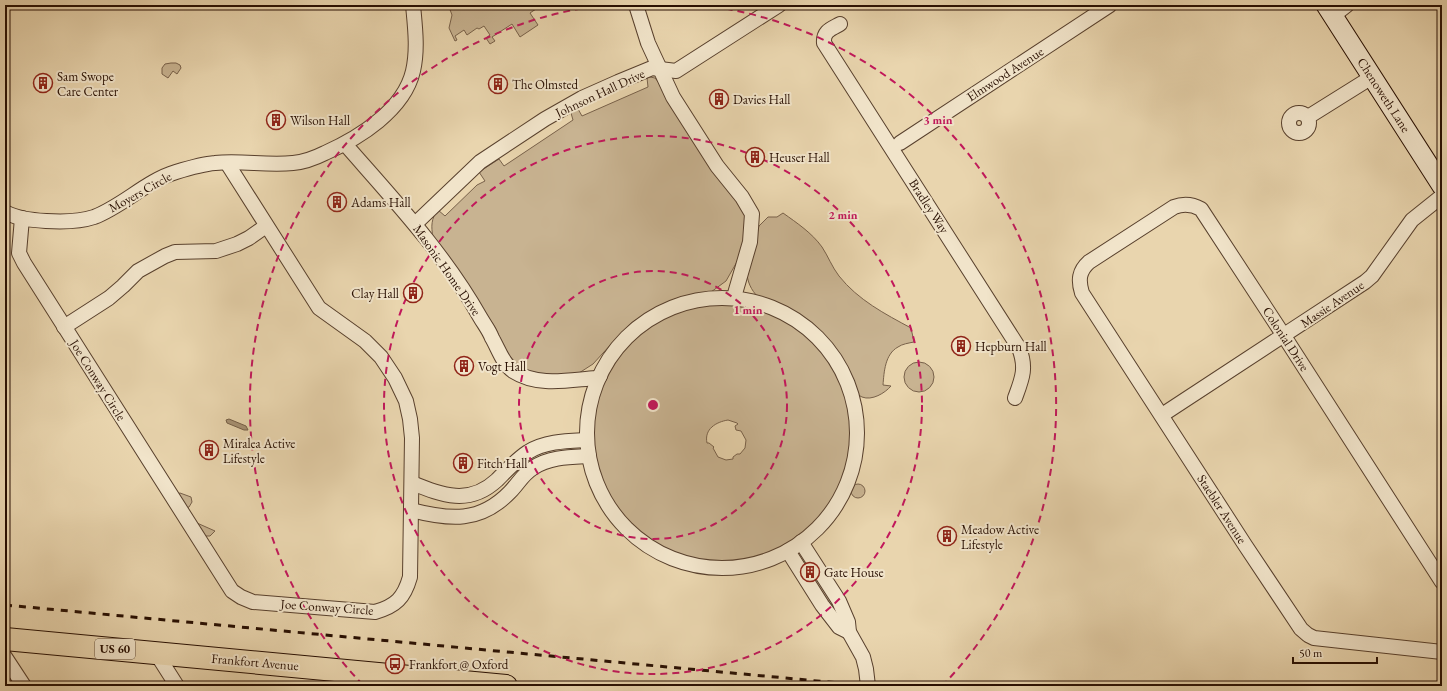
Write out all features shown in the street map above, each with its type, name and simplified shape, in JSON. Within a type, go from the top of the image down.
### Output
[{"type":"main road","name":"Chenoweth Lane","points":[[1335,9],[1372,77],[1442,186]]},
{"type":"main road","name":"Frankfort Avenue","points":[[5,639],[156,653],[369,679],[506,686]]},
{"type":"street","points":[[346,144],[382,118],[405,91],[413,72],[416,53],[413,5]]},
{"type":"street","points":[[636,5],[648,43],[673,97],[717,166],[742,197],[752,214],[750,242],[734,297]]},
{"type":"street","name":"Johnson Hall Drive","points":[[415,224],[480,162],[516,137],[582,98],[618,82],[652,68],[676,71],[779,5]]},
{"type":"street","name":"Elmwood Avenue","points":[[900,143],[1110,5]]},
{"type":"street","name":"Bradley Way","points":[[840,24],[826,32],[824,43],[1019,348],[1024,363],[1024,370],[1015,398]]},
{"type":"street","points":[[1308,117],[1372,77]]},
{"type":"street","name":"Moyers Circle","points":[[5,212],[30,220],[61,222],[75,221],[94,217],[154,181],[174,172],[201,165],[227,162],[293,164],[308,161],[346,144]]},
{"type":"street","name":"Masonic Home Drive","points":[[346,144],[415,224],[459,283],[493,338],[499,353],[512,370],[537,381],[567,381],[596,378],[600,376]]},
{"type":"street","name":"Joe Conway Circle","points":[[22,218],[18,253],[24,264],[232,591],[253,602],[375,612],[387,609],[398,602],[407,589],[410,577],[412,438],[406,401],[395,378],[381,357],[365,342],[320,310],[227,162]]},
{"type":"street","name":"Massie Avenue","points":[[1162,415],[1365,282],[1372,276],[1412,220],[1442,196]]},
{"type":"street","name":"Colonial Drive","points":[[1086,265],[1174,207],[1186,204],[1195,205],[1201,209],[1442,582]]},
{"type":"street","points":[[64,327],[109,298],[138,271],[165,256],[175,252],[216,251],[237,244],[266,226]]},
{"type":"street","name":"Staebler Avenue","points":[[1086,265],[1080,273],[1079,280],[1082,293],[1301,629],[1314,638],[1331,641],[1442,652]]},
{"type":"street","points":[[723,296],[734,297],[773,308],[794,319],[814,335],[830,353],[842,373],[854,408],[857,428],[856,449],[851,476],[842,496],[825,522],[803,546],[757,564],[714,570],[671,560],[634,536],[619,520],[606,502],[596,483],[588,456],[587,440],[592,396],[600,376],[613,354],[630,334],[650,318],[673,307],[697,299],[723,296]]},
{"type":"street","points":[[412,482],[447,495],[471,495],[484,490],[495,482],[516,460],[529,451],[558,442],[587,440]]},
{"type":"street","points":[[411,510],[434,516],[452,518],[471,515],[486,510],[497,504],[511,492],[534,467],[547,461],[588,456]]},
{"type":"street","points":[[803,546],[839,601],[848,622],[849,632],[863,657],[868,686]]},
{"type":"street","points":[[788,551],[820,602],[839,627],[849,632]]},
{"type":"street","points":[[156,653],[177,686]]},
{"type":"street","points":[[5,657],[24,686]]},
{"type":"shaded area","points":[[450,5],[542,5],[530,13],[538,25],[520,37],[512,24],[492,37],[495,41],[490,44],[486,38],[490,35],[484,26],[479,29],[477,28],[467,35],[464,30],[455,36],[457,40],[455,41],[449,28],[452,15],[449,7]]},
{"type":"shaded area","points":[[171,63],[180,65],[181,68],[177,74],[173,71],[168,78],[162,74],[162,68],[165,64]]},
{"type":"shaded area","points":[[647,78],[655,78],[660,84],[743,211],[745,216],[745,238],[738,260],[726,281],[711,292],[675,299],[634,321],[593,364],[579,373],[544,376],[526,370],[516,363],[507,353],[495,327],[433,237],[432,226],[434,216],[438,210],[445,216],[477,185],[485,181],[479,172],[499,159],[504,166],[573,120],[571,113],[578,109],[582,116],[648,87]]},
{"type":"shaded area","points":[[783,213],[814,237],[846,285],[882,312],[911,328],[914,342],[898,347],[890,354],[886,364],[883,385],[891,386],[882,394],[870,398],[859,395],[841,358],[817,330],[794,313],[758,297],[751,288],[747,272],[759,226],[768,217],[777,217]]},
{"type":"shaded area","points":[[726,304],[770,314],[805,335],[832,365],[848,400],[853,438],[846,477],[827,512],[794,543],[768,556],[758,559],[730,564],[711,564],[692,561],[666,552],[650,543],[626,523],[613,507],[599,480],[591,446],[592,414],[600,385],[615,358],[636,336],[662,319],[692,308]],"holes":[[[728,420],[738,424],[735,426],[736,430],[741,431],[746,440],[745,448],[740,454],[733,457],[733,459],[726,460],[718,457],[713,448],[714,447],[707,443],[707,434],[709,430],[719,422]]]},
{"type":"shaded area","points":[[919,362],[925,363],[933,371],[933,383],[925,391],[919,392],[913,391],[905,383],[904,377],[905,371],[913,363]]},
{"type":"shaded area","points":[[229,419],[246,426],[248,430],[244,430],[227,423],[226,420]]},
{"type":"shaded area","points":[[855,484],[861,484],[865,488],[865,494],[861,498],[855,498],[851,494],[851,488]]},
{"type":"shaded area","points":[[180,493],[191,497],[192,502],[189,507],[187,508],[177,494]]},
{"type":"shaded area","points":[[197,523],[215,531],[210,536],[204,536]]},
{"type":"shaded area","points":[[817,574],[833,604],[829,606],[810,579]]},
{"type":"railway","points":[[5,605],[871,686]]},
{"type":"place","name":"Sam Swope Care Center","points":[[43,83]]},
{"type":"place","name":"The Olmsted","points":[[498,84]]},
{"type":"place","name":"Davies Hall","points":[[719,99]]},
{"type":"place","name":"Wilson Hall","points":[[276,120]]},
{"type":"place","name":"Heuser Hall","points":[[755,157]]},
{"type":"place","name":"Adams Hall","points":[[337,202]]},
{"type":"place","name":"Clay Hall","points":[[413,293]]},
{"type":"place","name":"Hepburn Hall","points":[[961,346]]},
{"type":"place","name":"Vogt Hall","points":[[464,366]]},
{"type":"place","name":"Miralea Active Lifestyle","points":[[209,450]]},
{"type":"place","name":"Fitch Hall","points":[[463,463]]},
{"type":"place","name":"Meadow Active Lifestyle","points":[[947,536]]},
{"type":"place","name":"Gate House","points":[[810,572]]},
{"type":"place","name":"Frankfort @ Oxford","points":[[395,664]]}]
